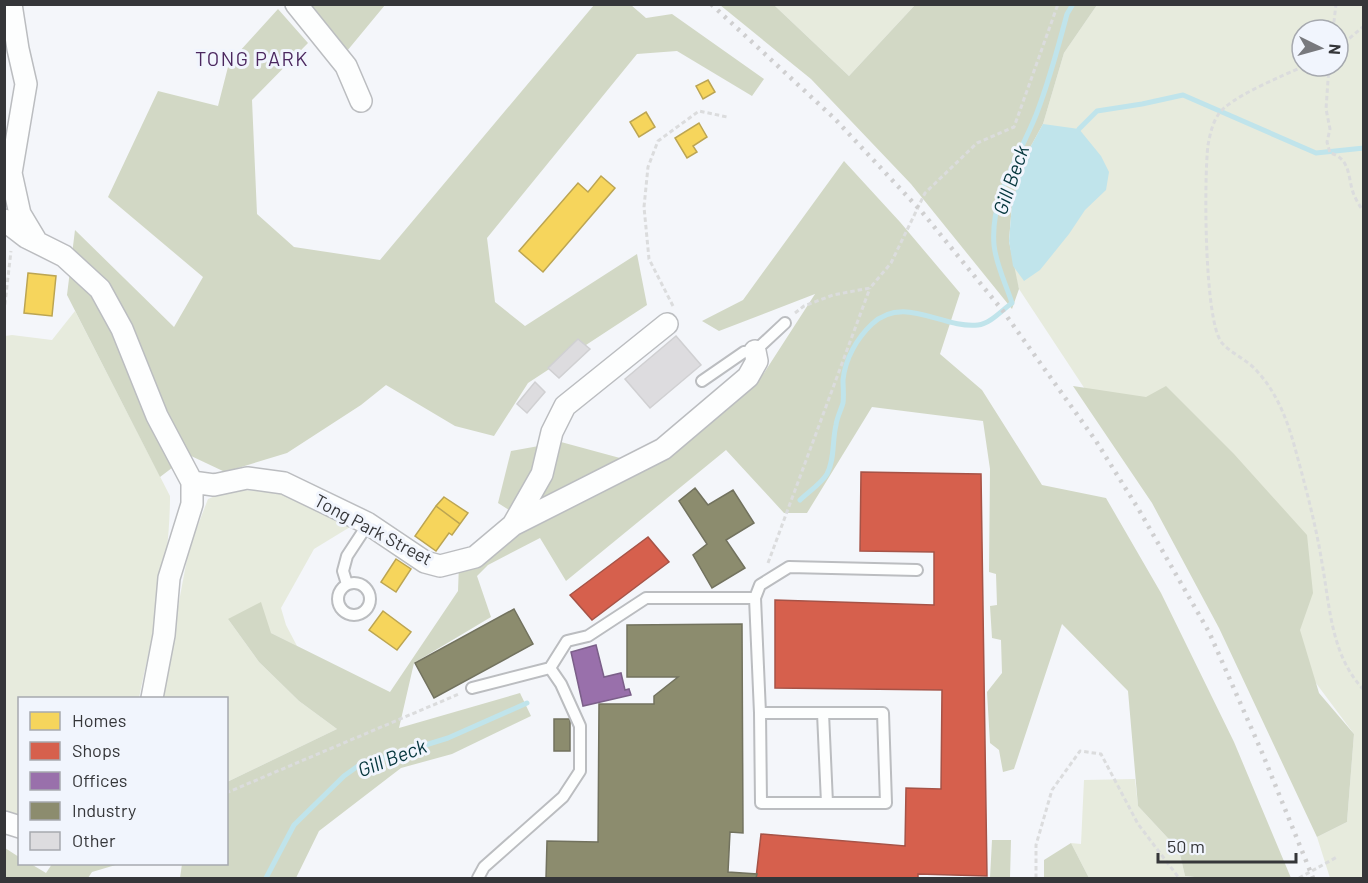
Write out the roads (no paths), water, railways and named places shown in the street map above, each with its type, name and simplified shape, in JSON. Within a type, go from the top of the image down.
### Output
[{"type":"street","points":[[11,4],[26,84],[11,174],[20,214],[28,230],[39,244]]},
{"type":"street","points":[[296,4],[346,66],[361,100]]},
{"type":"street","points":[[7,222],[39,244],[64,256],[100,289],[122,329],[157,416],[192,482],[192,504],[169,578],[164,635],[152,697]]},
{"type":"street","name":"Tong Park Street","points":[[214,485],[247,478],[284,483],[368,524],[425,562],[440,566],[475,557],[513,525],[542,474],[552,432],[565,406],[667,324]]},
{"type":"street","points":[[513,525],[663,449],[748,377],[758,361],[755,351]]},
{"type":"street","points":[[192,482],[214,485]]},
{"type":"street","points":[[192,504],[214,485]]},
{"type":"lane","points":[[702,381],[744,352],[755,351],[785,323]]},
{"type":"lane","points":[[347,584],[343,571],[347,556],[368,524]]},
{"type":"lane","points":[[760,713],[883,713],[886,803],[761,803],[755,598],[760,585],[789,567],[917,570]]},
{"type":"lane","points":[[472,688],[550,668],[567,641],[588,636],[646,598],[755,598]]},
{"type":"lane","points":[[478,879],[484,867],[563,797],[580,771],[580,726],[561,684],[550,668]]},
{"type":"lane","points":[[823,713],[827,803]]},
{"type":"water","points":[[1043,124],[1079,129],[1101,156],[1109,172],[1106,190],[1085,210],[1040,270],[1024,281],[1013,266],[1009,241],[1012,204],[1026,155]]},
{"type":"waterway","name":"Gill Beck","points":[[800,500],[821,481],[830,468],[835,431],[843,403],[846,364],[857,342],[872,324],[884,316],[897,312],[910,312],[964,325],[978,325],[991,319],[1012,303],[995,252],[996,210],[1007,178],[1041,103],[1067,14],[1073,4]]},
{"type":"waterway","points":[[1079,129],[1097,111],[1183,95],[1316,153],[1364,148]]},
{"type":"waterway","name":"Gill Beck","points":[[266,878],[294,825],[344,776],[358,766],[448,738],[527,703]]},
{"type":"railway","points":[[711,4],[835,119],[922,212],[1003,311],[1096,441],[1139,510],[1209,632],[1261,750],[1313,878]]},
{"type":"district","name":"TONG PARK","points":[[252,59]]}]
